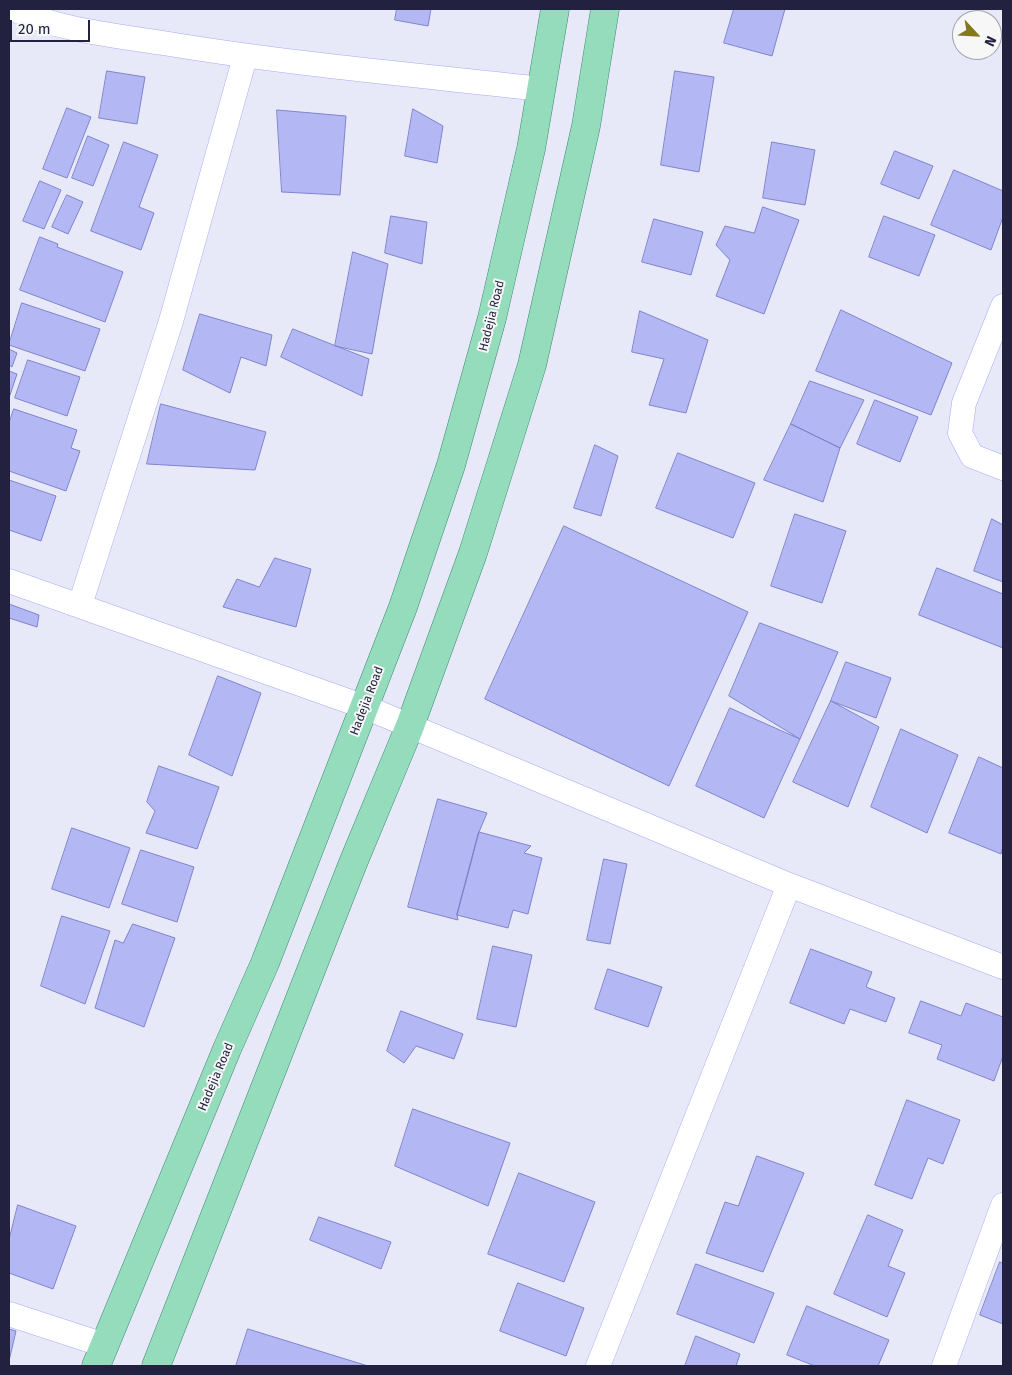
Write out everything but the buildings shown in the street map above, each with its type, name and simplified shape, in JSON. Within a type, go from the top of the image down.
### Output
[{"type":"main road","name":"Hadejia Road","points":[[100,1356],[227,1049],[266,964],[403,607],[451,465],[492,318],[531,149],[555,9]]},
{"type":"main road","points":[[156,1366],[353,863],[410,726],[473,553],[532,365],[586,126],[605,9]]},
{"type":"street","points":[[13,9],[70,28],[245,56],[542,89]]},
{"type":"street","points":[[80,606],[171,321],[245,56]]},
{"type":"street","points":[[1003,306],[964,403],[960,433],[972,456],[1003,468]]},
{"type":"street","points":[[9,581],[365,707],[789,885],[1003,967]]},
{"type":"street","points":[[598,1366],[789,885]]},
{"type":"street","points":[[944,1366],[1003,1206]]},
{"type":"street","points":[[9,1314],[100,1356]]}]
